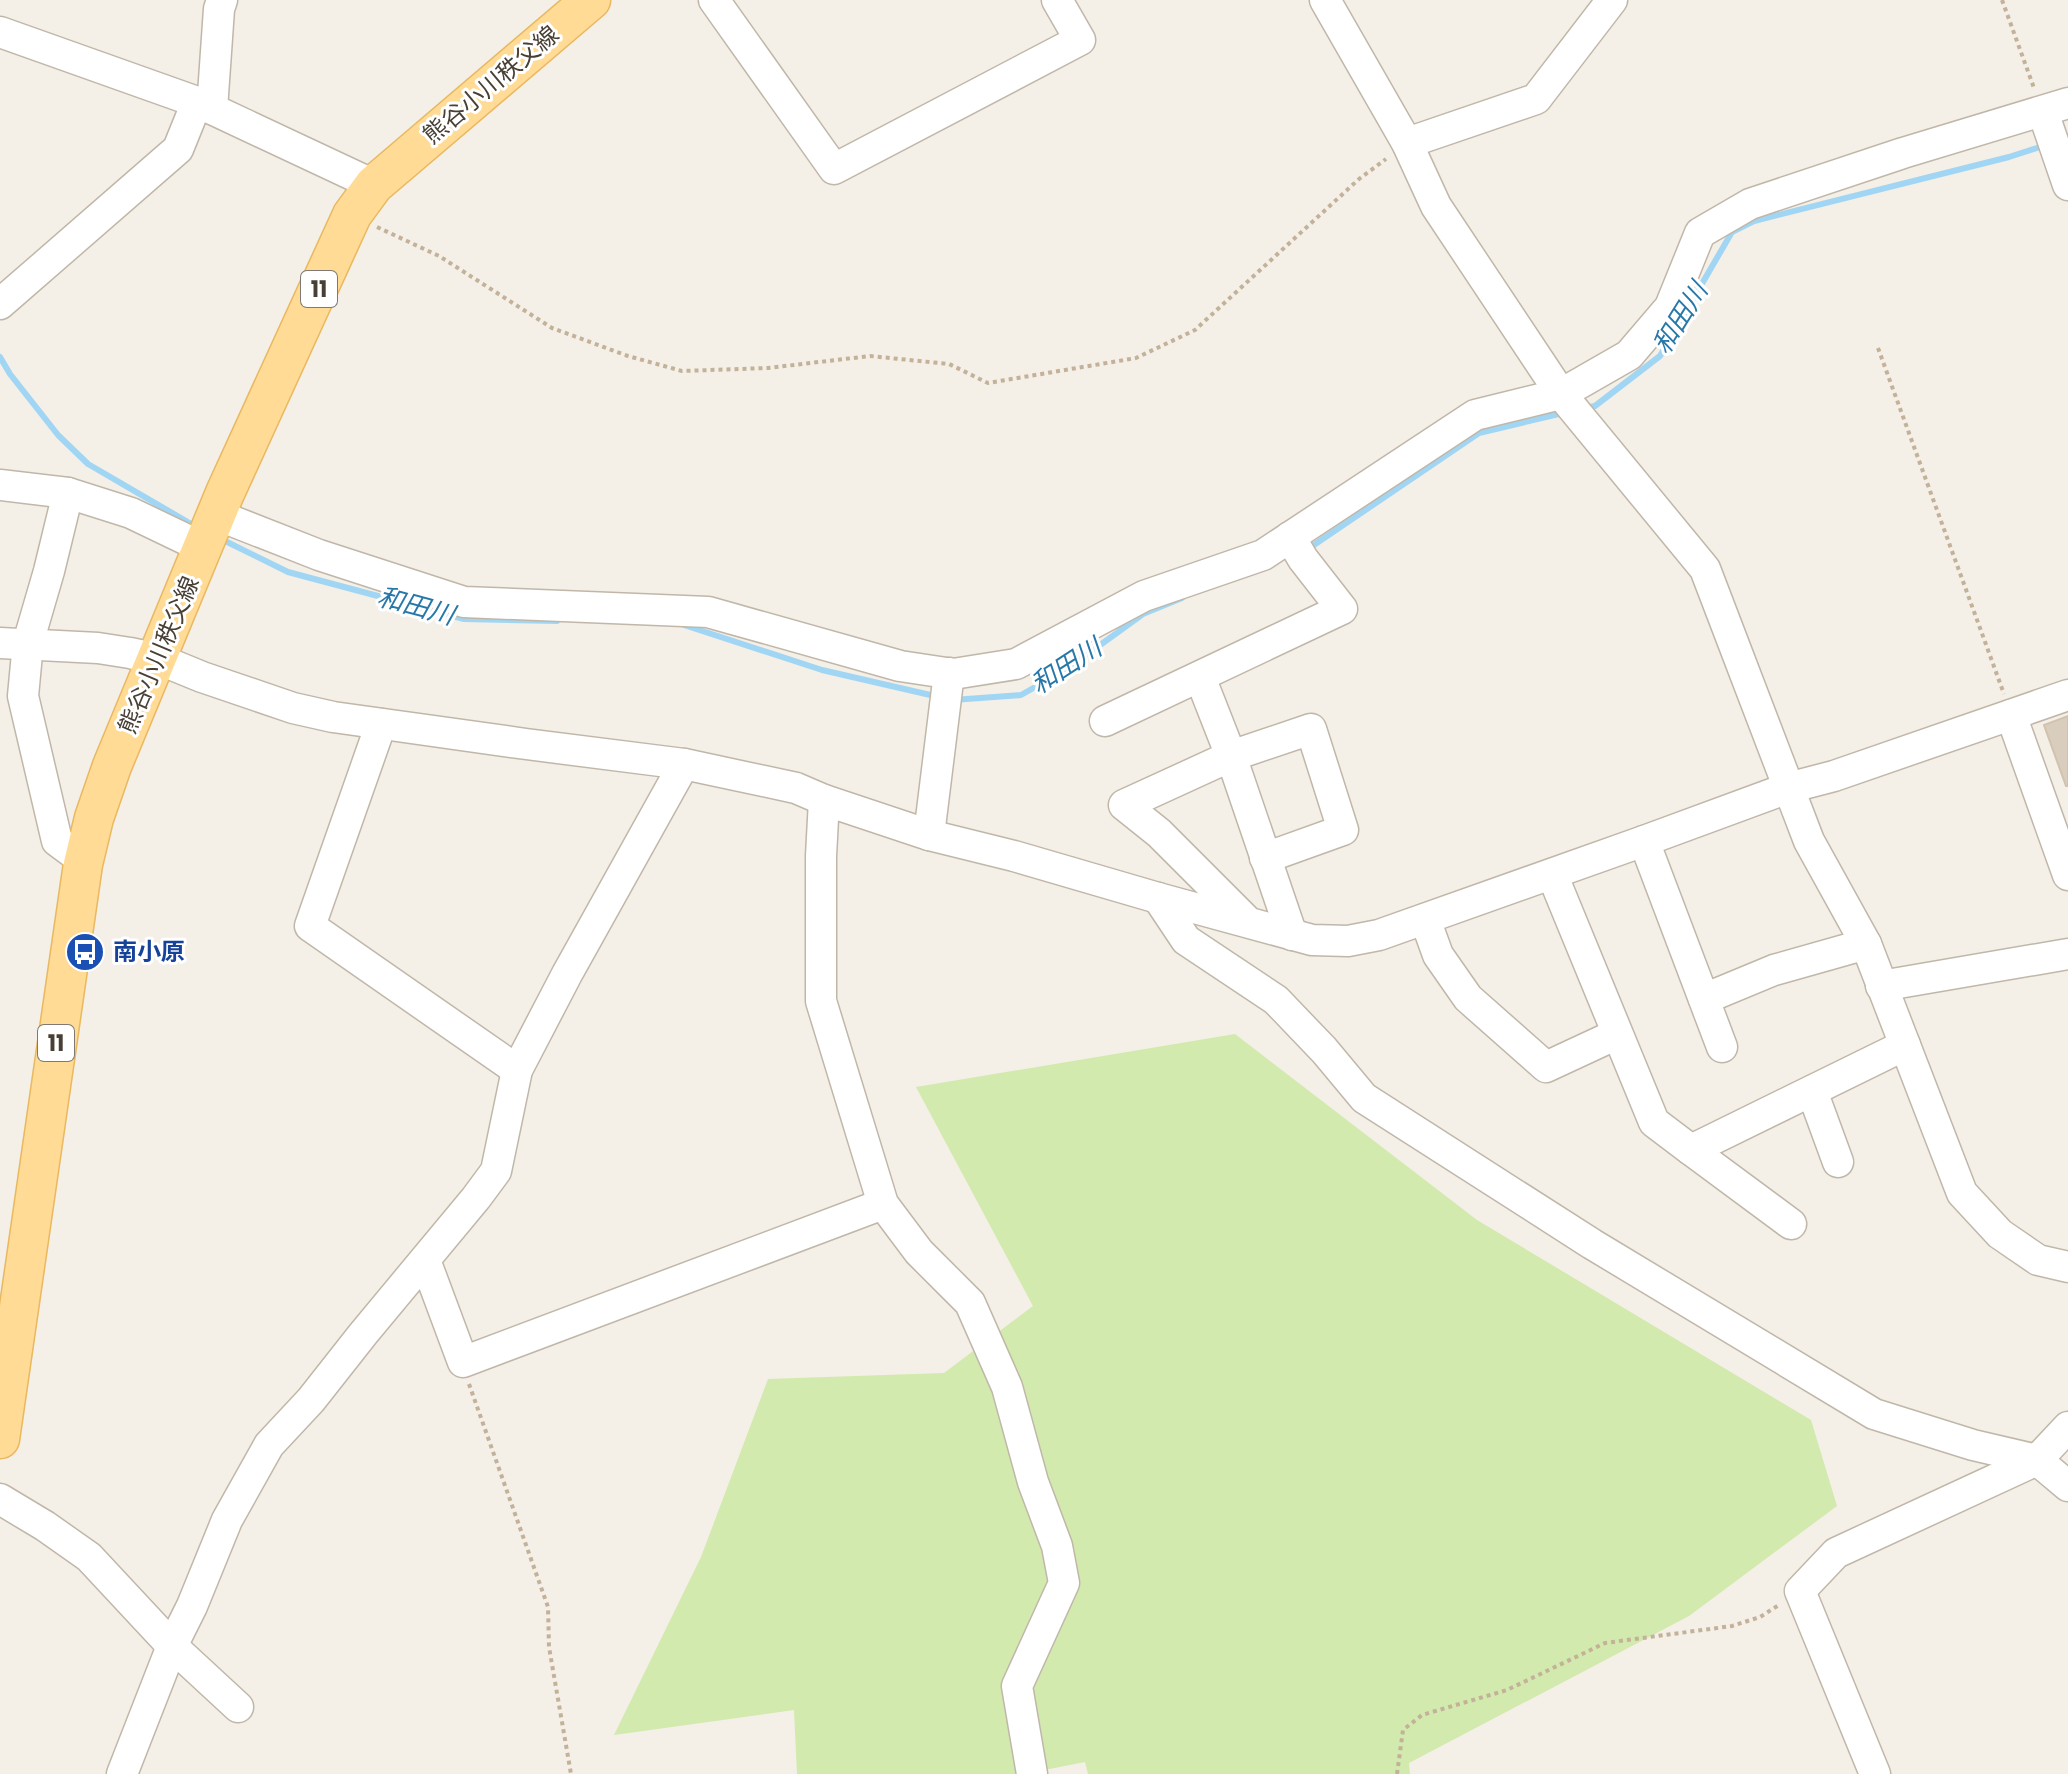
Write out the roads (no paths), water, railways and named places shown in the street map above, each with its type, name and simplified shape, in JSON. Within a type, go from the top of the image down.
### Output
[{"type":"main road","name":"熊谷小川秩父線","points":[[0,1439],[84,861],[94,818],[112,766],[210,532],[352,215],[374,185],[591,0]]},
{"type":"street","points":[[0,304],[178,149],[204,105],[222,0]]},
{"type":"street","points":[[714,0],[834,169],[1080,40],[1057,0]]},
{"type":"street","points":[[1325,0],[1407,143],[1436,206],[1561,394],[1705,569],[1809,841],[1866,944],[1962,1193],[2000,1234],[2038,1260],[2068,1267]]},
{"type":"street","points":[[1407,143],[1536,99],[1612,0]]},
{"type":"street","points":[[0,32],[204,105],[374,185]]},
{"type":"street","points":[[0,485],[68,493],[131,513],[319,555],[464,602],[708,612],[900,666],[949,673],[1016,664],[1144,596],[1263,555],[1475,415],[1561,394],[1629,355],[1670,307],[1700,233],[1750,204],[2056,107],[2068,185]]},
{"type":"street","points":[[0,697],[14,643],[49,571],[68,493]]},
{"type":"street","points":[[1105,721],[1342,609],[1290,537]]},
{"type":"street","points":[[14,643],[98,648],[158,659],[293,708],[333,717],[684,764],[796,788],[929,835],[1292,935],[1312,940],[1348,941],[1379,935],[1788,788],[1834,776],[2068,695]]},
{"type":"street","points":[[14,643],[23,696],[57,841],[84,861]]},
{"type":"street","points":[[929,835],[949,673]]},
{"type":"street","points":[[1200,677],[1231,756],[1292,935]]},
{"type":"street","points":[[2011,715],[2068,875]]},
{"type":"street","points":[[381,724],[310,926],[517,1070]]},
{"type":"street","points":[[1246,921],[1159,833],[1124,805],[1231,756],[1311,729],[1343,830],[1265,858]]},
{"type":"street","points":[[122,1774],[172,1646],[227,1520],[269,1445],[311,1400],[496,1171],[517,1070],[684,764]]},
{"type":"street","points":[[824,800],[821,1001],[883,1204],[919,1252],[970,1303],[1007,1387],[1033,1482],[1057,1546],[1064,1583],[1017,1686],[1032,1774]]},
{"type":"street","points":[[1644,841],[1722,1047]]},
{"type":"street","points":[[1552,874],[1654,1122],[1791,1224]]},
{"type":"street","points":[[1158,898],[1186,940],[1276,1000],[1364,1098],[1592,1244],[1874,1414],[1973,1445],[2037,1460],[2068,1486]]},
{"type":"street","points":[[1425,919],[1438,955],[1468,998],[1546,1067],[1617,1034]]},
{"type":"street","points":[[1704,999],[1774,970],[1866,944]]},
{"type":"street","points":[[1881,986],[2068,954]]},
{"type":"street","points":[[1691,1150],[1905,1045]]},
{"type":"street","points":[[1812,1091],[1838,1162]]},
{"type":"street","points":[[425,1260],[463,1362],[883,1204]]},
{"type":"street","points":[[1875,1774],[1800,1591],[1836,1553],[2037,1460],[2068,1427]]},
{"type":"street","points":[[0,1499],[89,1557],[172,1646],[238,1707]]},
{"type":"waterway","name":"和田川","points":[[1585,408],[1595,406],[1660,356],[1732,232],[1754,221],[2046,145]]},
{"type":"waterway","name":"和田川","points":[[0,357],[58,435],[88,464],[198,528]]},
{"type":"waterway","name":"和田川","points":[[1308,549],[1479,433],[1563,413]]},
{"type":"waterway","name":"和田川","points":[[219,538],[288,572],[464,619],[557,621]]},
{"type":"waterway","name":"和田川","points":[[953,700],[1021,695],[1067,669],[1143,614],[1182,598]]},
{"type":"waterway","name":"和田川","points":[[684,625],[822,670],[939,697]]},
{"type":"place","name":"南小原","points":[[85,952]]}]
